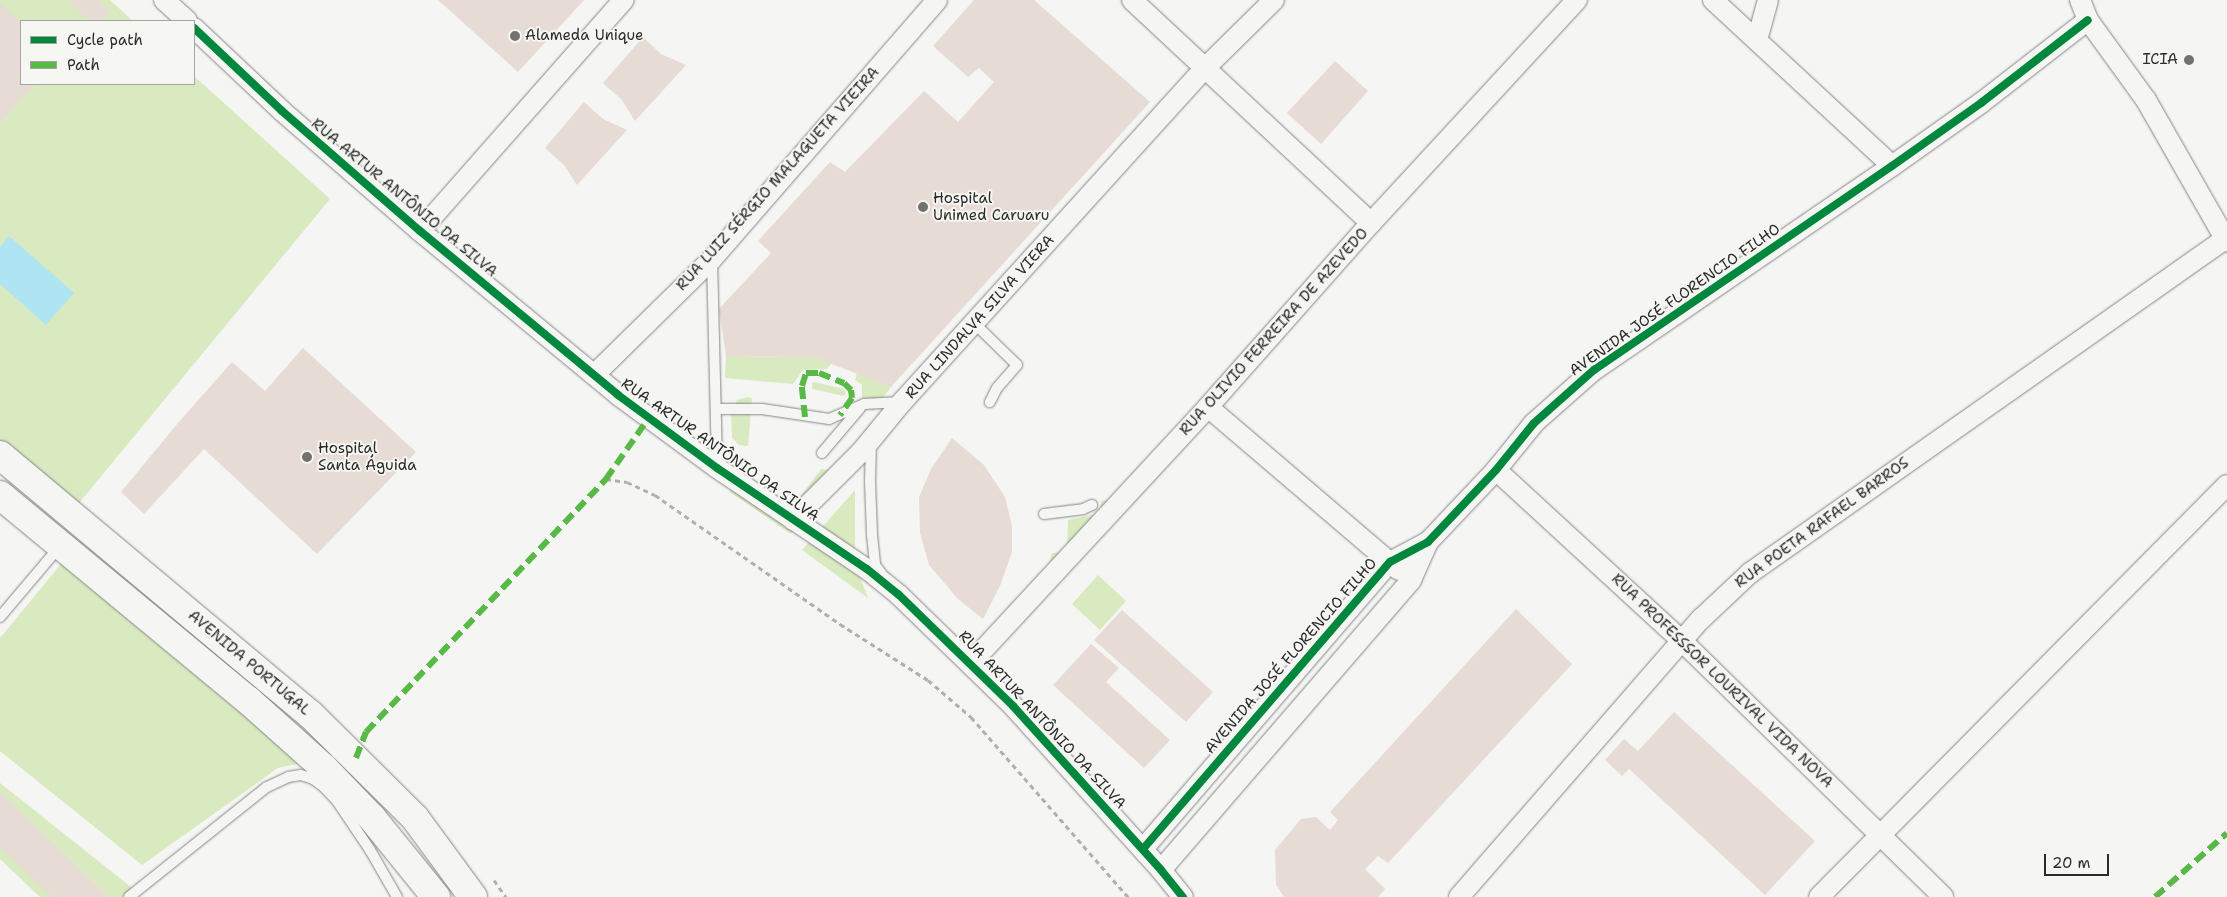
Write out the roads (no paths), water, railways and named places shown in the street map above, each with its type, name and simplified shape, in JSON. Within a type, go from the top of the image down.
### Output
[{"type":"street","points":[[164,0],[186,20]]},
{"type":"street","points":[[420,231],[624,0]]},
{"type":"street","name":"RUA LUIZ SÉRGIO MALAGUETA VIEIRA","points":[[594,375],[712,258],[937,0]]},
{"type":"street","points":[[1132,0],[1372,223]]},
{"type":"street","name":"RUA LINDALVA SILVA VIERA","points":[[793,520],[872,440],[902,402],[1205,68],[1274,0]]},
{"type":"street","name":"RUA OLIVIO FERREIRA DE AZEVEDO","points":[[971,663],[1208,407],[1372,223],[1577,0]]},
{"type":"street","points":[[1713,0],[1892,166]]},
{"type":"street","points":[[1757,40],[1768,0]]},
{"type":"street","points":[[2080,0],[2088,20],[2146,100],[2226,241]]},
{"type":"street","name":"AVENIDA JOSÉ FLORENCIO FILHO","points":[[1143,849],[1390,562],[1428,542],[1496,470],[1534,423],[1594,370],[1981,103],[2088,20]]},
{"type":"street","name":"RUA ARTUR ANTÔNIO DA SILVA","points":[[195,29],[282,111],[420,231],[648,419],[867,569],[899,594],[971,663],[1143,849],[1183,897]]},
{"type":"street","name":"RUA POETA RAFAEL BARROS","points":[[1459,897],[1715,604],[1750,572],[2226,241]]},
{"type":"street","points":[[1208,407],[1411,580]]},
{"type":"street","name":"AVENIDA PORTUGAL","points":[[0,454],[310,714],[415,818],[473,897]]},
{"type":"street","name":"RUA PROFESSSOR LOURIVAL VIDA NOVA","points":[[1496,470],[1683,642],[1943,897]]},
{"type":"street","points":[[1819,897],[2227,485]]},
{"type":"street","name":"AVENIDA PORTUGAL","points":[[0,495],[248,700],[323,767],[372,818],[429,888]]},
{"type":"street","name":"AVENIDA JOSÉ FLORENCIO FILHO","points":[[1161,870],[1411,580],[1428,542]]},
{"type":"street","points":[[429,888],[448,861]]},
{"type":"lane","points":[[712,258],[718,468]]},
{"type":"lane","points":[[974,323],[1017,365],[998,388],[990,402]]},
{"type":"lane","points":[[716,409],[762,409],[829,419],[864,404],[902,402]]},
{"type":"lane","points":[[822,453],[864,404]]},
{"type":"lane","points":[[872,440],[870,504],[875,565],[899,594]]},
{"type":"lane","points":[[1044,514],[1082,509],[1092,504]]},
{"type":"lane","points":[[0,617],[60,545]]},
{"type":"lane","points":[[129,897],[267,787],[288,777],[301,775],[313,779],[324,787],[337,801],[370,850],[397,897]]},
{"type":"water","points":[[9,236],[74,293],[46,325],[0,284],[0,247]]},
{"type":"place","name":"Alameda Unique","points":[[515,36]]},
{"type":"place","name":"ICIA","points":[[2189,60]]},
{"type":"place","name":"Hospital Unimed Caruaru","points":[[923,207]]},
{"type":"place","name":"Hospital Santa Águida","points":[[307,457]]}]
